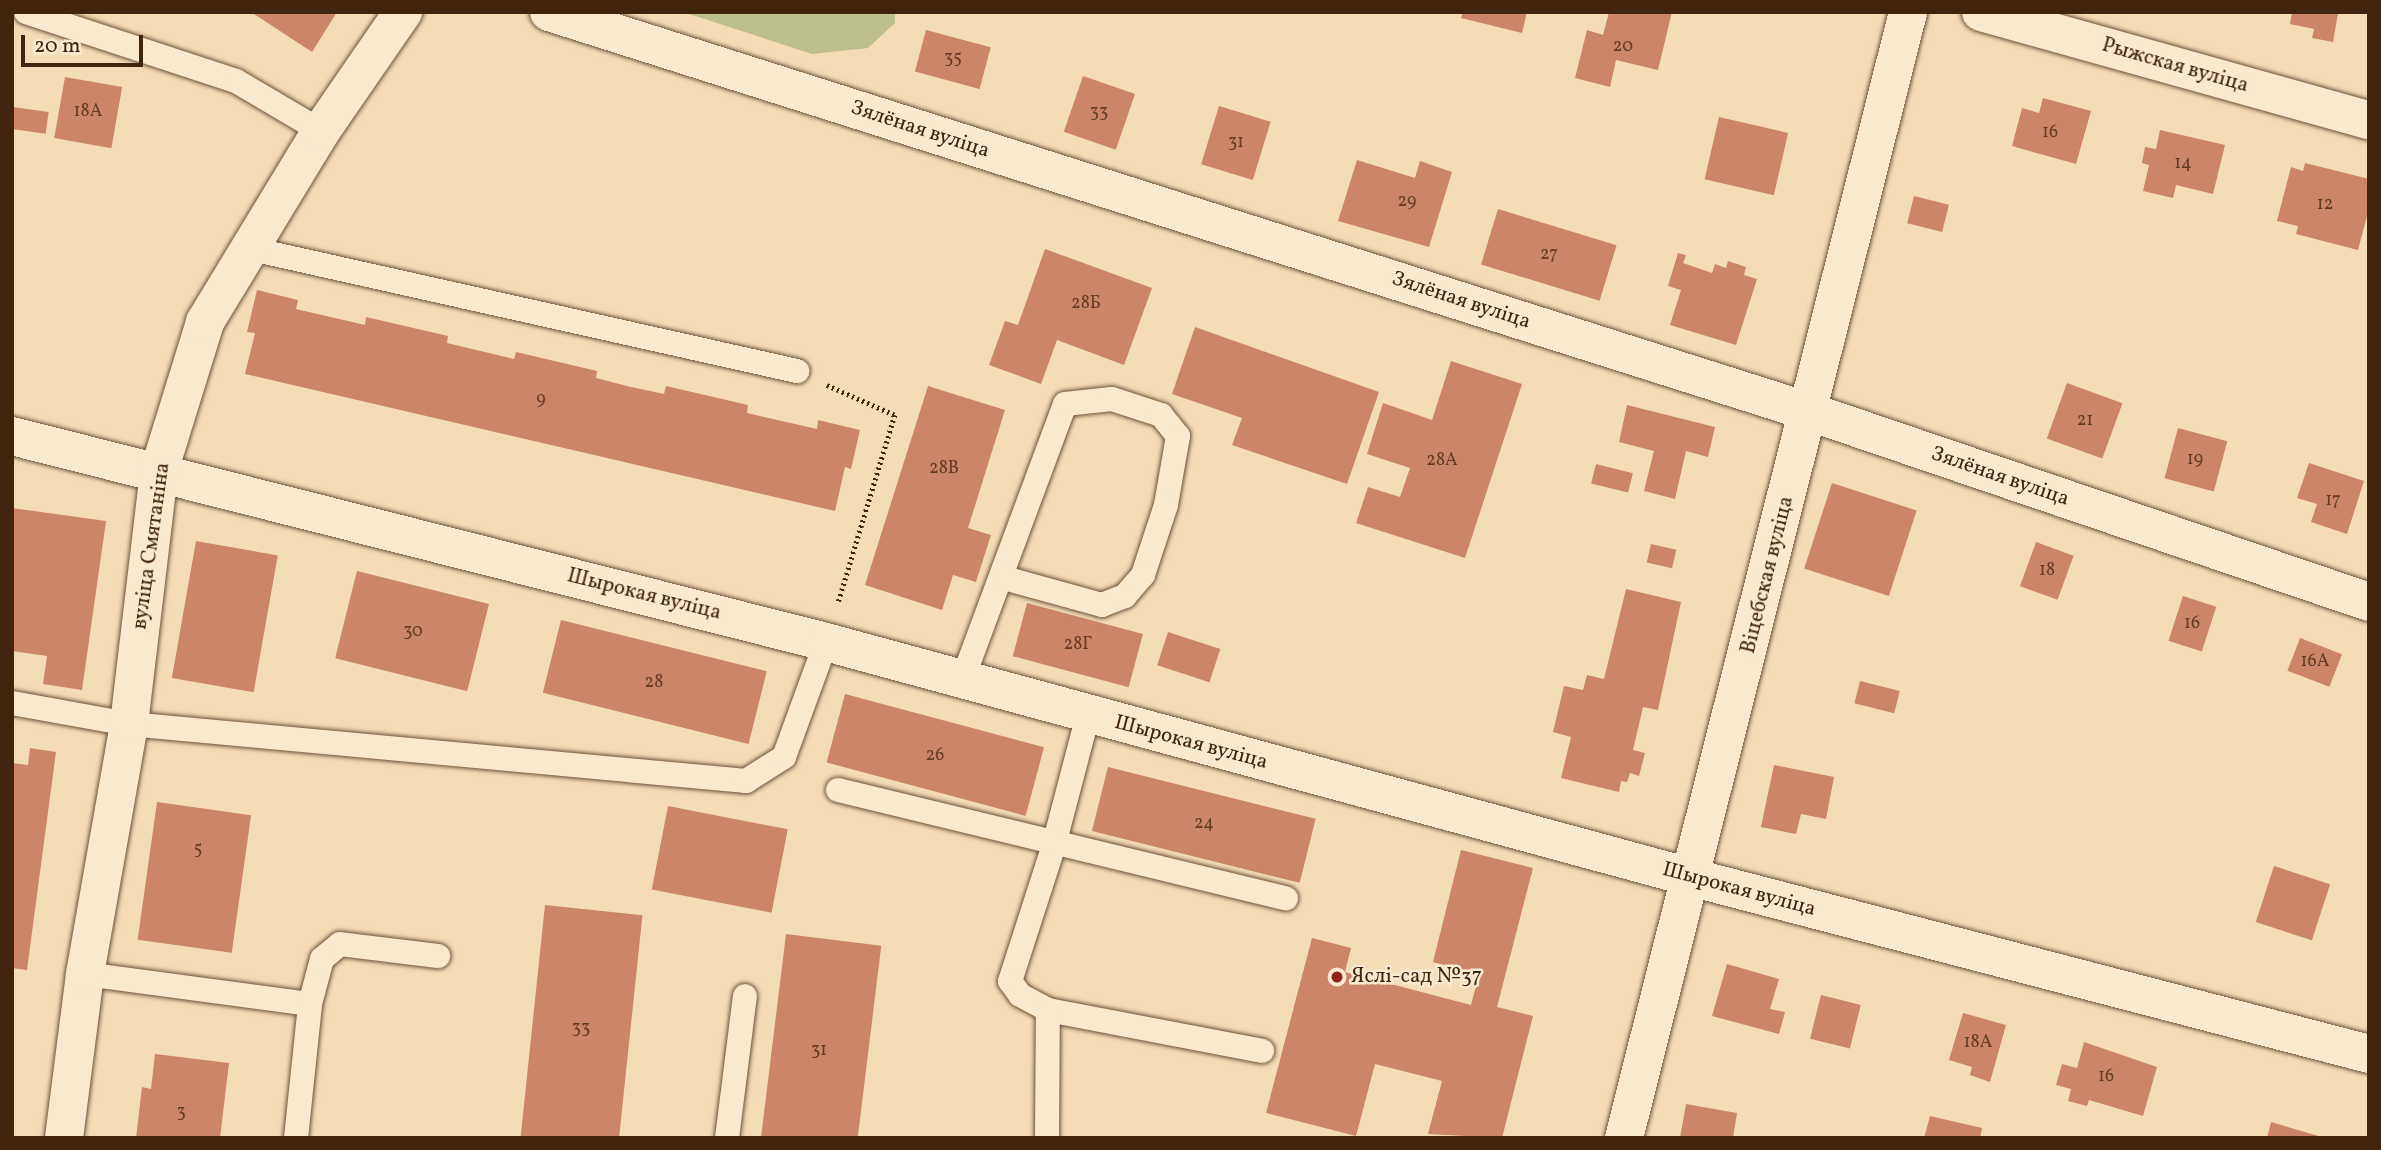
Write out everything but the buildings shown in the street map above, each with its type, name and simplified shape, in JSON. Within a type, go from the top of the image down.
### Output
[{"type":"street","name":"вуліца Смятаніна","points":[[64,1138],[85,974],[129,724],[159,471],[205,323],[247,248],[321,131],[403,12]]},
{"type":"street","name":"Зялёная вуліца","points":[[549,12],[1810,412],[2369,602]]},
{"type":"street","name":"Віцебская вуліца","points":[[1624,1138],[1810,412],[1908,12]]},
{"type":"street","name":"Рыжская вуліца","points":[[1981,12],[2369,120]]},
{"type":"street","name":"Шырокая вуліца","points":[[12,436],[159,471],[826,642],[1690,877],[2369,1054]]},
{"type":"lane","points":[[26,12],[236,81],[321,131]]},
{"type":"lane","points":[[247,248],[797,371]]},
{"type":"lane","points":[[963,678],[1004,578],[1065,404],[1112,399],[1161,415],[1178,436],[1166,505],[1143,575],[1125,596],[1102,605],[1004,578]]},
{"type":"lane","points":[[12,703],[129,724],[746,781],[784,757],[826,642]]},
{"type":"lane","points":[[1088,715],[1054,845],[1010,981],[1020,995],[1048,1010],[1262,1051]]},
{"type":"lane","points":[[838,790],[1054,845],[1286,898]]},
{"type":"lane","points":[[296,1138],[310,1004],[321,959],[340,944],[438,957]]},
{"type":"lane","points":[[85,974],[310,1004]]},
{"type":"lane","points":[[727,1138],[745,996]]},
{"type":"lane","points":[[1047,1138],[1048,1010]]},
{"type":"path","points":[[797,371],[895,415],[826,642]]},
{"type":"green space","points":[[683,12],[895,12],[895,23],[868,48],[812,54]]},
{"type":"place","name":"Яслі-сад №37","points":[[1337,977]]}]
